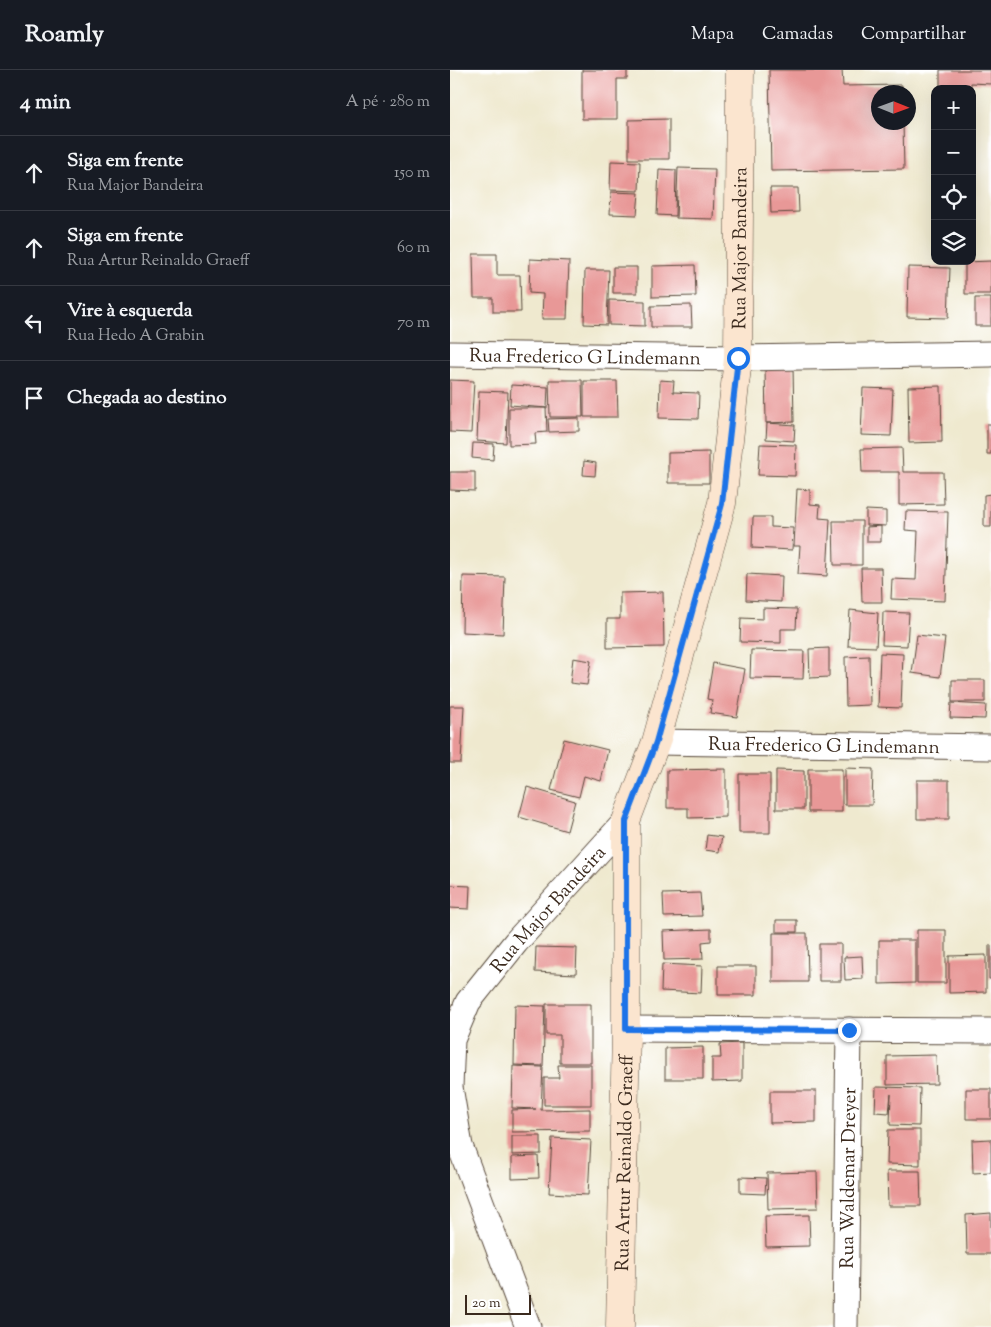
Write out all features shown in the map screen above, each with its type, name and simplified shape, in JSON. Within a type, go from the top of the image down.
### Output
[{"type":"main road","name":"Rua Major Bandeira","points":[[626,821],[656,742],[722,504],[738,358],[740,70]]},
{"type":"main road","name":"Rua Artur Reinaldo Graeff","points":[[620,1327],[626,1029],[626,821]]},
{"type":"street","name":"Rua Frederico G Lindemann","points":[[450,354],[738,358],[991,354]]},
{"type":"street","name":"Rua Frederico G Lindemann","points":[[656,742],[991,747]]},
{"type":"street","name":"Rua Major Bandeira","points":[[528,1327],[460,1146],[450,1087],[452,1040],[468,1002],[516,942],[626,821]]},
{"type":"street","points":[[626,1029],[991,1031]]},
{"type":"street","name":"Rua Waldemar Dreyer","points":[[845,1327],[849,1030]]},
{"type":"building","points":[[582,70],[627,70],[627,79],[617,79],[617,119],[582,119]]},
{"type":"building","points":[[769,70],[842,70],[843,86],[871,86],[871,130],[903,130],[904,169],[771,171]]},
{"type":"building","points":[[940,70],[991,70],[991,84],[940,85]]},
{"type":"building","points":[[669,119],[669,159],[629,159],[629,120]]},
{"type":"building","points":[[611,161],[640,162],[639,191],[610,190]]},
{"type":"building","points":[[678,168],[715,169],[713,219],[676,218]]},
{"type":"building","points":[[659,169],[676,170],[675,216],[657,215]]},
{"type":"building","points":[[770,188],[798,188],[799,212],[771,213]]},
{"type":"building","points":[[611,192],[639,193],[637,215],[610,214]]},
{"type":"building","points":[[473,254],[497,254],[497,275],[520,275],[521,312],[493,312],[493,298],[474,298]]},
{"type":"building","points":[[530,259],[569,261],[567,319],[542,319],[543,294],[529,293]]},
{"type":"building","points":[[991,261],[991,294],[965,294],[965,265],[976,265],[976,262]]},
{"type":"building","points":[[695,265],[696,296],[652,297],[652,266]]},
{"type":"building","points":[[613,267],[637,267],[637,293],[613,293]]},
{"type":"building","points":[[908,267],[950,268],[948,318],[907,317]]},
{"type":"building","points":[[585,270],[609,270],[607,325],[584,324]]},
{"type":"building","points":[[975,298],[991,298],[991,326],[975,326]]},
{"type":"building","points":[[609,300],[645,301],[645,326],[609,325]]},
{"type":"building","points":[[691,305],[692,327],[651,327],[651,306]]},
{"type":"building","points":[[793,367],[794,422],[766,423],[765,368]]},
{"type":"building","points":[[450,380],[474,381],[471,433],[450,432]]},
{"type":"building","points":[[549,380],[582,380],[583,417],[550,417]]},
{"type":"building","points":[[660,380],[674,381],[673,392],[699,393],[698,419],[659,418]]},
{"type":"building","points":[[584,381],[617,381],[618,417],[584,417]]},
{"type":"building","points":[[511,385],[548,387],[547,408],[510,405]]},
{"type":"building","points":[[941,386],[942,442],[909,443],[908,387]]},
{"type":"building","points":[[863,388],[893,389],[891,436],[861,435]]},
{"type":"building","points":[[479,391],[508,392],[506,443],[477,441]]},
{"type":"building","points":[[509,408],[546,408],[547,432],[535,433],[536,444],[509,445]]},
{"type":"building","points":[[579,418],[579,431],[549,432],[548,419]]},
{"type":"building","points":[[767,423],[795,425],[794,441],[766,439]]},
{"type":"building","points":[[987,424],[991,424],[991,454],[987,454]]},
{"type":"building","points":[[473,443],[494,444],[493,460],[472,458]]},
{"type":"building","points":[[760,444],[796,445],[795,476],[758,475]]},
{"type":"building","points":[[902,448],[903,472],[943,472],[944,504],[899,505],[899,472],[862,472],[861,449]]},
{"type":"building","points":[[709,452],[709,483],[668,483],[668,453]]},
{"type":"building","points":[[584,461],[596,463],[595,476],[583,475]]},
{"type":"building","points":[[450,472],[475,472],[475,491],[450,490]]},
{"type":"building","points":[[797,489],[810,490],[810,504],[820,505],[819,518],[830,519],[827,576],[798,574],[800,546],[794,546]]},
{"type":"building","points":[[991,494],[991,527],[984,527],[984,495]]},
{"type":"building","points":[[866,510],[886,511],[886,526],[866,525]]},
{"type":"building","points":[[906,511],[948,512],[945,601],[891,599],[892,579],[916,580],[918,531],[905,530]]},
{"type":"building","points":[[753,517],[771,517],[771,527],[793,528],[792,550],[752,548]]},
{"type":"building","points":[[833,521],[862,521],[862,565],[834,565]]},
{"type":"building","points":[[881,526],[881,542],[867,542],[867,527]]},
{"type":"building","points":[[861,568],[881,568],[882,602],[862,602]]},
{"type":"building","points":[[747,574],[782,576],[781,602],[746,600]]},
{"type":"building","points":[[463,576],[505,577],[503,634],[462,632]]},
{"type":"building","points":[[663,592],[664,647],[607,648],[607,619],[620,619],[620,593]]},
{"type":"building","points":[[763,608],[797,609],[796,629],[781,629],[781,643],[740,642],[741,618],[763,619]]},
{"type":"building","points":[[850,610],[878,613],[876,647],[848,646]]},
{"type":"building","points":[[883,612],[909,613],[907,646],[882,645]]},
{"type":"building","points":[[917,635],[945,638],[940,677],[912,673]]},
{"type":"building","points":[[829,648],[829,677],[810,678],[809,649]]},
{"type":"building","points":[[751,650],[804,651],[803,679],[750,678]]},
{"type":"building","points":[[880,653],[903,654],[901,708],[878,707]]},
{"type":"building","points":[[869,656],[870,705],[846,706],[845,657]]},
{"type":"building","points":[[573,658],[591,661],[587,685],[570,683]]},
{"type":"building","points":[[713,663],[745,669],[737,717],[710,713],[712,700],[707,699]]},
{"type":"building","points":[[952,680],[985,680],[985,702],[952,702]]},
{"type":"building","points":[[951,703],[986,705],[985,719],[950,718]]},
{"type":"building","points":[[450,706],[464,706],[461,763],[450,763]]},
{"type":"building","points":[[564,739],[608,750],[601,781],[584,776],[579,797],[551,790]]},
{"type":"building","points":[[845,768],[873,769],[872,805],[845,805]]},
{"type":"building","points":[[726,769],[726,817],[688,818],[688,808],[667,808],[667,770]]},
{"type":"building","points":[[808,769],[842,769],[842,812],[808,812]]},
{"type":"building","points":[[776,770],[804,771],[804,809],[776,809]]},
{"type":"building","points":[[739,774],[770,774],[770,833],[739,833]]},
{"type":"building","points":[[917,780],[949,780],[949,819],[917,819]]},
{"type":"building","points":[[527,787],[575,801],[567,831],[519,817]]},
{"type":"building","points":[[707,835],[722,837],[719,852],[705,850]]},
{"type":"building","points":[[450,885],[470,886],[469,909],[450,908]]},
{"type":"building","points":[[700,893],[702,916],[664,917],[663,894]]},
{"type":"building","points":[[776,920],[797,920],[797,932],[776,932]]},
{"type":"building","points":[[711,929],[711,941],[702,942],[703,959],[664,960],[663,931]]},
{"type":"building","points":[[917,930],[946,930],[946,983],[917,983]]},
{"type":"building","points":[[773,933],[807,933],[808,982],[773,982]]},
{"type":"building","points":[[879,940],[915,940],[915,983],[879,984]]},
{"type":"building","points":[[819,944],[841,944],[841,981],[819,981]]},
{"type":"building","points":[[989,945],[991,945],[991,979],[989,979]]},
{"type":"building","points":[[536,947],[577,948],[576,974],[535,972]]},
{"type":"building","points":[[986,955],[986,992],[949,993],[949,956]]},
{"type":"building","points":[[862,956],[863,979],[845,980],[844,957]]},
{"type":"building","points":[[662,964],[702,966],[701,993],[661,991]]},
{"type":"building","points":[[718,966],[756,966],[756,995],[718,995]]},
{"type":"building","points":[[546,1004],[591,1004],[591,1063],[560,1063],[560,1035],[546,1035]]},
{"type":"building","points":[[515,1005],[545,1006],[543,1066],[514,1065]]},
{"type":"building","points":[[742,1043],[742,1081],[712,1082],[712,1058],[721,1058],[720,1044]]},
{"type":"building","points":[[703,1047],[703,1079],[665,1079],[665,1048]]},
{"type":"building","points":[[936,1055],[937,1084],[887,1085],[887,1056]]},
{"type":"building","points":[[558,1065],[591,1065],[591,1105],[544,1105],[544,1078],[559,1078]]},
{"type":"building","points":[[513,1066],[543,1067],[541,1110],[590,1109],[590,1131],[512,1132],[512,1110],[536,1109],[512,1108]]},
{"type":"building","points":[[876,1087],[920,1088],[919,1126],[890,1125],[891,1094],[889,1113],[875,1112]]},
{"type":"building","points":[[966,1089],[991,1089],[991,1119],[966,1119]]},
{"type":"building","points":[[770,1091],[816,1091],[816,1122],[770,1123]]},
{"type":"building","points":[[888,1130],[920,1130],[920,1165],[887,1164]]},
{"type":"building","points":[[512,1136],[541,1136],[541,1154],[512,1155]]},
{"type":"building","points":[[552,1138],[591,1140],[588,1195],[549,1193]]},
{"type":"building","points":[[991,1139],[991,1172],[973,1173],[972,1140]]},
{"type":"building","points":[[538,1156],[539,1178],[512,1179],[512,1157]]},
{"type":"building","points":[[887,1171],[920,1171],[921,1206],[888,1206]]},
{"type":"building","points":[[817,1172],[818,1208],[768,1209],[767,1173]]},
{"type":"building","points":[[740,1177],[766,1178],[765,1194],[740,1193]]},
{"type":"building","points":[[991,1213],[991,1254],[967,1254],[966,1215]]},
{"type":"building","points":[[809,1215],[810,1246],[766,1247],[765,1216]]},
{"type":"route","points":[[738,358],[722,504],[656,742],[626,821],[626,1029],[849,1030]]}]
